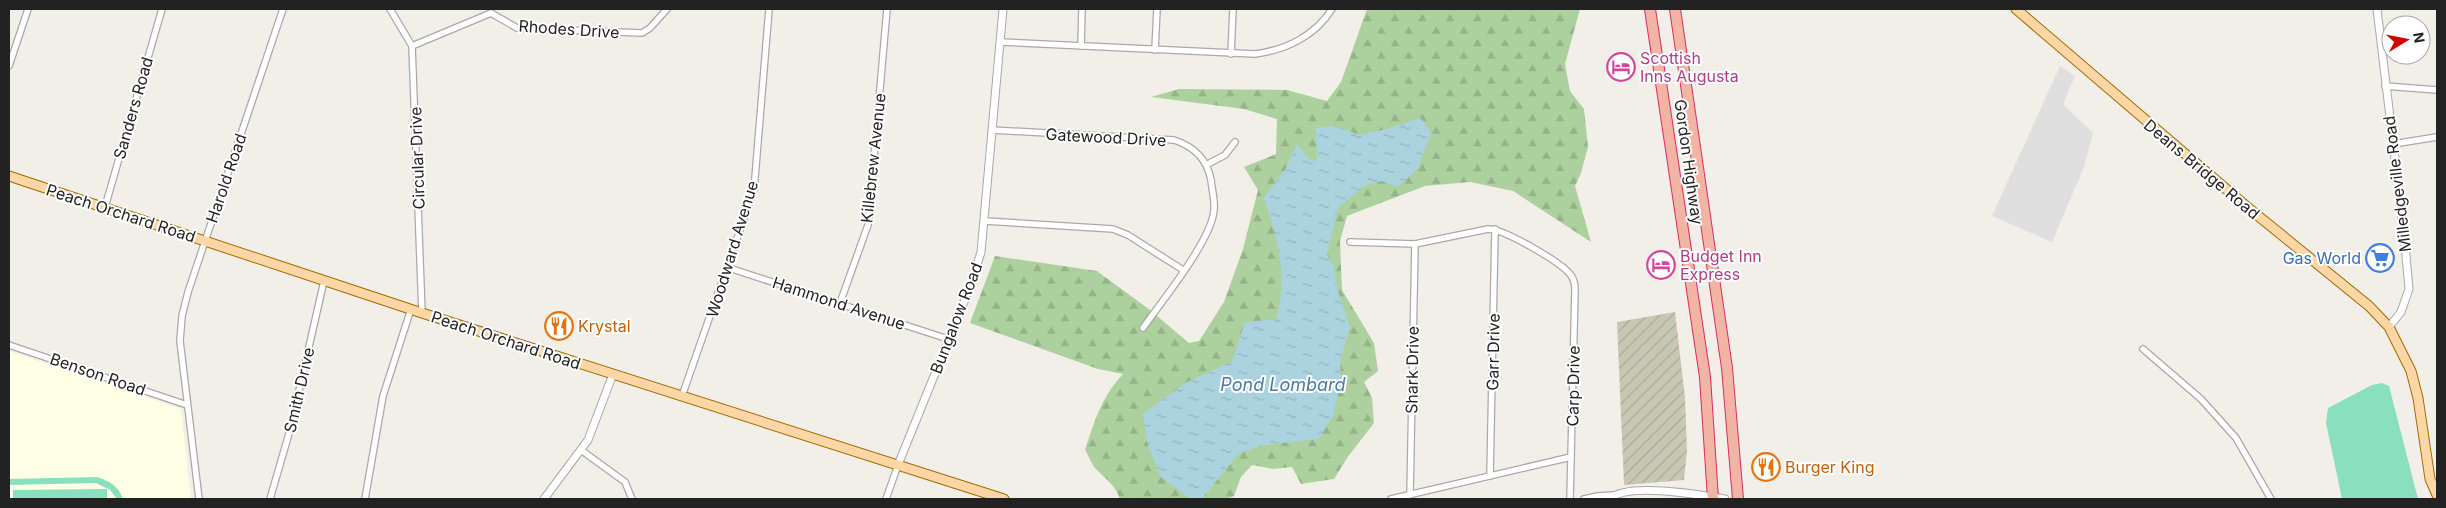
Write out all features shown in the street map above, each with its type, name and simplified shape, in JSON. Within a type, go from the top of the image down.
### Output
[{"type":"highway","name":"Gordon Highway","points":[[1650,9],[1705,377],[1713,498]]},
{"type":"highway","name":"Gordon Highway","points":[[1675,9],[1727,368],[1738,499]]},
{"type":"main road","name":"Deans Bridge Road","points":[[2016,9],[2246,206],[2369,306],[2389,327]]},
{"type":"main road","name":"Peach Orchard Road","points":[[9,176],[422,313],[1004,499]]},
{"type":"main road","points":[[2389,327],[2411,372],[2418,398],[2430,478],[2437,495]]},
{"type":"street","points":[[9,66],[28,9]]},
{"type":"street","name":"Sanders Road","points":[[104,207],[162,9]]},
{"type":"street","name":"Harold Road","points":[[199,499],[186,405],[180,328],[188,292],[283,9]]},
{"type":"street","name":"Circular Drive","points":[[390,9],[412,46],[422,313]]},
{"type":"street","name":"Rhodes Drive","points":[[412,46],[489,11],[517,28],[642,33],[650,28],[667,9]]},
{"type":"street","name":"Woodward Avenue","points":[[682,396],[729,268],[754,190],[769,9]]},
{"type":"street","name":"Killebrew Avenue","points":[[840,304],[868,225],[888,9]]},
{"type":"street","name":"Bungalow Road","points":[[886,499],[978,264],[985,221],[1003,9]]},
{"type":"street","points":[[1081,46],[1082,9]]},
{"type":"street","points":[[1155,50],[1157,9]]},
{"type":"street","points":[[1231,54],[1233,9]]},
{"type":"street","points":[[1000,42],[1231,54],[1266,53],[1285,47],[1312,31],[1332,9]]},
{"type":"street","name":"Milledgeville Road","points":[[2376,9],[2404,234],[2409,290],[2401,312],[2389,327]]},
{"type":"street","points":[[2385,86],[2437,90]]},
{"type":"street","name":"Gatewood Drive","points":[[992,130],[1174,140],[1193,149],[1206,165]]},
{"type":"street","points":[[2393,144],[2437,137]]},
{"type":"street","points":[[1143,328],[1208,230],[1213,215],[1213,199],[1206,165],[1225,155],[1235,142]]},
{"type":"street","points":[[985,221],[1113,229],[1128,235],[1183,270]]},
{"type":"street","points":[[1350,242],[1415,244],[1496,229]]},
{"type":"street","name":"Carp Drive","points":[[1496,229],[1510,234],[1570,275],[1576,289],[1570,499]]},
{"type":"street","name":"Garr Drive","points":[[1490,476],[1496,229]]},
{"type":"street","name":"Shark Drive","points":[[1410,495],[1415,244]]},
{"type":"street","name":"Hammond Avenue","points":[[729,268],[948,339]]},
{"type":"street","name":"Smith Drive","points":[[270,499],[290,430],[324,281]]},
{"type":"street","points":[[365,499],[383,396],[411,309]]},
{"type":"street","name":"Benson Road","points":[[9,344],[186,405]]},
{"type":"street","points":[[2143,349],[2201,400],[2236,438],[2271,499]]},
{"type":"street","points":[[544,499],[581,450],[594,427],[613,374]]},
{"type":"street","points":[[581,450],[625,482],[632,499]]},
{"type":"street","points":[[1391,499],[1571,457]]},
{"type":"street","points":[[1584,499],[1598,496],[1612,497],[1633,491],[1725,499]]},
{"type":"shaded area","points":[[2060,66],[2075,76],[2063,104],[2093,133],[2084,167],[2052,242],[1992,216]]},
{"type":"shaded area","points":[[1675,312],[1685,398],[1687,451],[1684,480],[1624,485],[1617,322]]},
{"type":"shaded area","points":[[9,351],[181,409],[191,499],[9,499]]},
{"type":"green space","points":[[1367,9],[1580,9],[1565,64],[1570,91],[1584,109],[1588,147],[1581,173],[1575,186],[1591,242],[1513,191],[1470,182],[1425,186],[1347,216],[1340,241],[1342,290],[1374,343],[1378,371],[1364,382],[1372,398],[1374,423],[1347,458],[1334,479],[1301,484],[1292,467],[1273,469],[1252,465],[1241,477],[1234,496],[1227,499],[1120,499],[1113,487],[1094,466],[1085,450],[1104,401],[1123,374],[1098,369],[970,323],[995,256],[1097,271],[1150,310],[1189,343],[1199,341],[1224,302],[1243,249],[1258,190],[1244,167],[1276,154],[1277,119],[1244,109],[1151,97],[1179,89],[1287,90],[1327,101],[1341,82]]},
{"type":"green space","points":[[2382,383],[2389,386],[2418,499],[2342,499],[2326,423],[2328,408],[2372,385]]},
{"type":"green space","points":[[97,477],[113,485],[123,499],[117,499],[110,490],[96,483],[9,485],[9,479]]},
{"type":"green space","points":[[107,489],[107,499],[13,499],[13,490]]},
{"type":"water","name":"Pond Lombard","points":[[1421,118],[1431,133],[1418,168],[1398,187],[1382,181],[1366,185],[1338,207],[1327,254],[1334,267],[1337,288],[1350,328],[1340,360],[1341,379],[1334,413],[1319,439],[1262,445],[1238,454],[1202,499],[1191,499],[1161,477],[1147,442],[1143,414],[1187,382],[1232,362],[1245,322],[1276,319],[1280,304],[1280,258],[1264,198],[1285,170],[1297,145],[1310,160],[1317,161],[1316,128],[1335,126],[1360,135]]},
{"type":"place","name":"Scottish Inns Augusta","points":[[1621,67]]},
{"type":"place","name":"Gas World","points":[[2380,258]]},
{"type":"place","name":"Budget Inn Express","points":[[1661,265]]},
{"type":"place","name":"Krystal","points":[[559,326]]},
{"type":"place","name":"Burger King","points":[[1766,467]]}]
